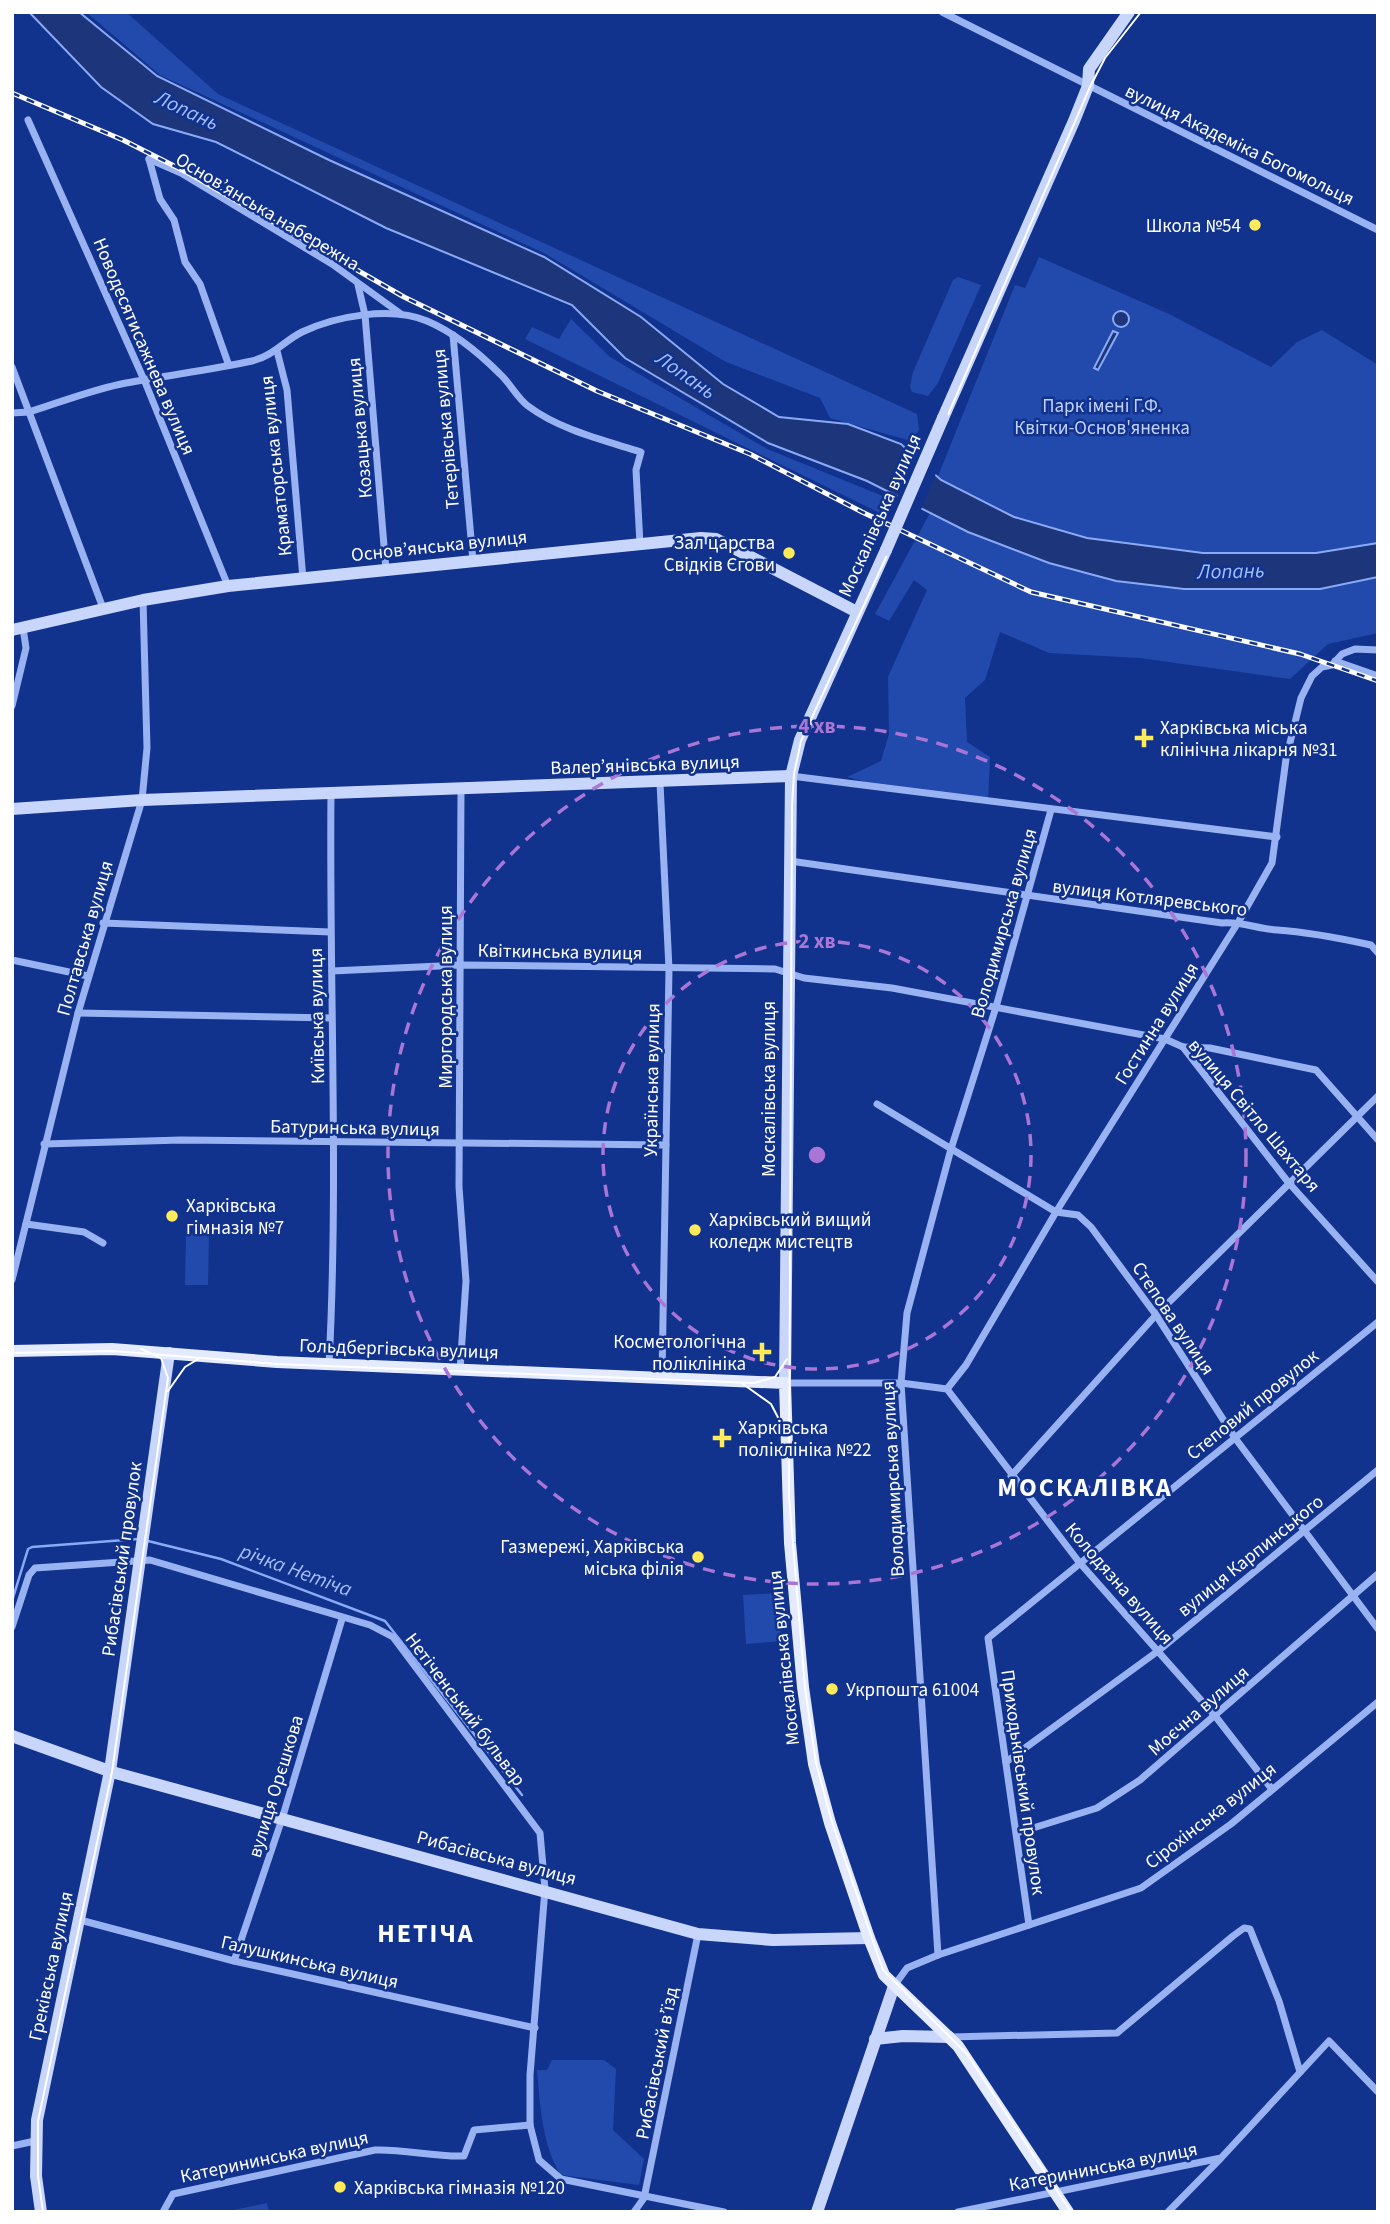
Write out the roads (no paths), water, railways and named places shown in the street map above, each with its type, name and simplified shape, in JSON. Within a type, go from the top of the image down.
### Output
[{"type":"main road","name":"Гольдбергівська вулиця","points":[[12,1351],[112,1349],[329,1364],[785,1383]]},
{"type":"main road","name":"Москалівська вулиця","points":[[785,1383],[790,1543],[803,1687],[814,1764],[869,1938],[882,1972],[968,2059],[1068,2212]]},
{"type":"street","name":"вулиця Академіка Богомольця","points":[[942,12],[1378,230]]},
{"type":"street","name":"Москалівська вулиця","points":[[785,1383],[791,776],[798,743],[886,550],[1088,86],[1089,69],[1129,12]]},
{"type":"street","name":"Новодесятисажнева вулиця","points":[[28,120],[145,382],[228,586]]},
{"type":"street","name":"Основ’янська набережна","points":[[228,363],[200,284],[185,262],[174,220],[160,199],[149,159],[181,173],[320,257],[403,315]]},
{"type":"street","name":"Козацька вулиця","points":[[358,284],[365,315],[386,570]]},
{"type":"street","points":[[12,413],[29,412],[129,382],[145,382],[252,360],[277,351],[300,333],[332,321],[365,315],[403,315],[426,320],[453,335],[500,374],[526,405],[563,425],[641,452],[636,470],[640,544]]},
{"type":"street","name":"Тетерівська вулиця","points":[[453,335],[473,561]]},
{"type":"street","name":"Краматорська вулиця","points":[[277,351],[287,390],[303,579]]},
{"type":"street","points":[[12,367],[103,608]]},
{"type":"street","name":"Основ’янська вулиця","points":[[18,629],[103,608],[228,586],[640,544],[716,539],[857,612]]},
{"type":"street","name":"Полтавська вулиця","points":[[12,1280],[78,1013],[142,800],[147,748],[143,600]]},
{"type":"street","points":[[12,706],[26,649],[18,629]]},
{"type":"street","points":[[1337,660],[1355,649],[1378,650]]},
{"type":"street","points":[[1337,660],[1378,676]]},
{"type":"street","name":"Гостинна вулиця","points":[[947,1390],[966,1365],[1056,1212],[1239,921],[1272,863],[1286,759],[1301,698],[1312,676],[1337,660]]},
{"type":"street","name":"Валер’янівська вулиця","points":[[12,808],[142,800],[660,783],[791,776],[1277,837]]},
{"type":"street","name":"Українська вулиця","points":[[660,783],[669,969],[662,1377]]},
{"type":"street","name":"Миргородська вулиця","points":[[460,1370],[466,1293],[459,1187],[461,790]]},
{"type":"street","name":"Київська вулиця","points":[[329,1364],[334,1144],[330,932],[331,794]]},
{"type":"street","name":"Володимирська вулиця","points":[[938,1955],[901,1383],[907,1313],[951,1149],[996,1007],[1051,810]]},
{"type":"street","name":"вулиця Котляревського","points":[[790,861],[1026,897],[1222,923],[1239,921],[1275,930],[1316,933],[1371,945],[1378,953]]},
{"type":"street","points":[[103,923],[330,932]]},
{"type":"street","points":[[12,960],[89,976]]},
{"type":"street","name":"Квіткинська вулиця","points":[[331,971],[461,965],[788,971]]},
{"type":"street","name":"вулиця Світло Шахтаря","points":[[788,971],[823,981],[892,988],[1165,1039],[1183,1047],[1288,1182],[1378,1282]]},
{"type":"street","points":[[78,1013],[331,1018]]},
{"type":"street","points":[[1183,1047],[1210,1048],[1316,1070],[1378,1140]]},
{"type":"street","points":[[1012,1476],[1156,1315],[1378,1096]]},
{"type":"street","name":"Степова вулиця","points":[[877,1104],[1056,1212],[1078,1215],[1091,1227],[1156,1315],[1235,1438],[1378,1629]]},
{"type":"street","name":"Батуринська вулиця","points":[[44,1144],[181,1140],[334,1144],[666,1145]]},
{"type":"street","points":[[26,1224],[84,1233],[103,1243]]},
{"type":"street","name":"Степовий провулок","points":[[988,1644],[992,1633],[1378,1322]]},
{"type":"street","name":"Рибасівський провулок","points":[[115,1772],[169,1353]]},
{"type":"street","points":[[785,1383],[901,1383],[947,1390]]},
{"type":"street","name":"Колодязна вулиця","points":[[947,1390],[1079,1562],[1216,1717],[1271,1788]]},
{"type":"street","name":"вулиця Карпинського","points":[[1006,1762],[1158,1651],[1378,1470]]},
{"type":"street","name":"Нетіченський бульвар","points":[[12,1627],[29,1575],[35,1568],[142,1560],[370,1625],[393,1637],[540,1833],[545,1889],[530,2075],[530,2125]]},
{"type":"street","name":"Моєчна вулиця","points":[[1017,1833],[1097,1808],[1140,1780],[1216,1717],[1378,1574]]},
{"type":"street","name":"вулиця Орєшкова","points":[[234,1961],[282,1819],[342,1619]]},
{"type":"street","name":"Приходьківський провулок","points":[[988,1644],[1029,1925]]},
{"type":"street","name":"Сірохінська вулиця","points":[[894,1986],[907,1968],[938,1955],[1141,1888],[1231,1824],[1271,1788],[1378,1702]]},
{"type":"street","points":[[12,1736],[115,1772]]},
{"type":"street","name":"Рибасівська вулиця","points":[[115,1772],[545,1889],[698,1934],[773,1940],[869,1938]]},
{"type":"street","name":"Греківська вулиця","points":[[41,2212],[35,2141],[60,2003],[115,1772]]},
{"type":"street","name":"Галушкинська вулиця","points":[[80,1920],[234,1961],[535,2028]]},
{"type":"street","points":[[875,2039],[903,2036],[1117,2033],[1244,1928],[1250,1929],[1254,1936],[1300,2072]]},
{"type":"street","name":"Рибасівський в’їзд","points":[[644,2198],[698,1934]]},
{"type":"street","points":[[817,2212],[894,1986]]},
{"type":"street","name":"Катерининська вулиця","points":[[958,2212],[1221,2158],[1329,2041],[1378,2092]]},
{"type":"street","points":[[530,2125],[539,2160],[548,2171],[561,2179],[644,2198],[724,2212]]},
{"type":"street","name":"Катерининська вулиця","points":[[163,2212],[173,2194],[375,2150],[396,2150],[437,2157],[464,2156],[474,2130],[530,2125]]},
{"type":"street","points":[[12,2146],[35,2141]]},
{"type":"street","points":[[1168,2212],[1221,2158]]},
{"type":"street","points":[[635,2212],[644,2198]]},
{"type":"water","name":"Лопань","points":[[29,12],[79,12],[157,76],[329,160],[544,257],[641,317],[723,384],[779,417],[848,424],[901,444],[941,480],[1014,517],[1087,538],[1203,553],[1316,553],[1378,543],[1378,577],[1320,589],[1184,589],[1116,581],[1049,563],[968,532],[867,481],[768,443],[625,358],[572,305],[386,228],[216,142],[153,124],[101,87]]},
{"type":"water","points":[[1118,311],[1124,311],[1129,319],[1127,325],[1118,327],[1113,322],[1113,316]]},
{"type":"water","points":[[1113,331],[1118,333],[1098,370],[1094,368]]},
{"type":"waterway","name":"річка Нетіча","points":[[12,1601],[28,1549],[32,1547],[138,1539]]},
{"type":"waterway","name":"річка Нетіча","points":[[148,1541],[221,1559],[385,1621],[522,1795]]},
{"type":"tram line","points":[[1071,2212],[967,2054],[883,1970],[832,1822],[816,1763],[805,1688],[789,1496],[792,805],[794,774],[801,741],[889,551],[1090,87],[1105,58],[1141,12]]},
{"type":"tram line","points":[[43,2212],[38,2176],[38,2121],[112,1772],[168,1378],[161,1358],[141,1349]]},
{"type":"tram line","points":[[12,1353],[112,1351],[277,1364],[754,1383],[775,1377],[787,1359]]},
{"type":"tram line","points":[[168,1391],[185,1367],[200,1358]]},
{"type":"tram line","points":[[743,1384],[771,1404],[784,1429]]},
{"type":"railway","points":[[12,93],[123,140],[190,174],[404,297],[597,391],[750,454],[862,512],[1031,592],[1300,654],[1378,681]]},
{"type":"place","name":"Школа №54","points":[[1255,225]]},
{"type":"place","name":"Зал царства Свідків Єгови","points":[[789,553]]},
{"type":"place","name":"Харківська міська клінічна лікарня №31","points":[[1144,738]]},
{"type":"place","name":"Харківська гімназія №7","points":[[172,1216]]},
{"type":"place","name":"Харківський вищий коледж мистецтв","points":[[695,1230]]},
{"type":"place","name":"Косметологічна поліклініка","points":[[762,1352]]},
{"type":"place","name":"Харківська поліклініка №22","points":[[722,1438]]},
{"type":"place","name":"Газмережі, Харківська міська філія","points":[[698,1557]]},
{"type":"place","name":"Укрпошта 61004","points":[[832,1689]]},
{"type":"place","name":"Харківська гімназія №120","points":[[340,2187]]},
{"type":"district","name":"МОСКАЛІВКА","points":[[1085,1487]]},
{"type":"district","name":"НЕТІЧА","points":[[426,1933]]},
{"type":"park label","name":"Парк імені Г.Ф. Квітки-Основ'яненка","points":[[1102,416]]}]
